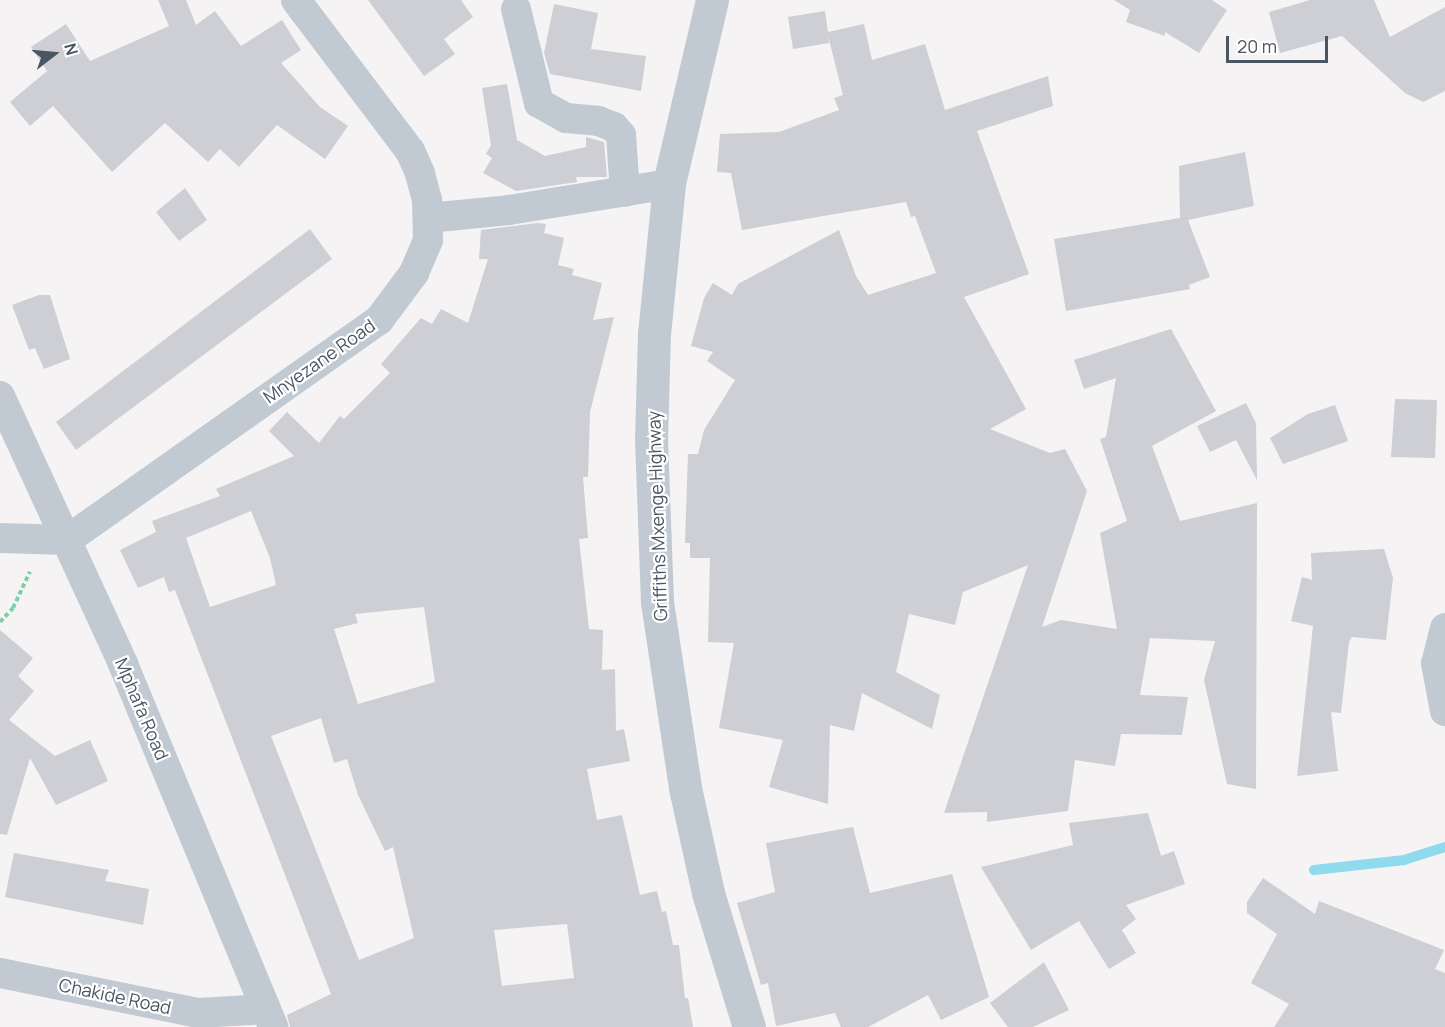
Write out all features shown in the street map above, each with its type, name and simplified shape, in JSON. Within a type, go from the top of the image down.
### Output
[{"type":"street","name":"Mnyezane Road","points":[[54,540],[379,320],[414,273],[428,240],[428,218],[423,182],[410,151],[296,0]]},
{"type":"street","name":"Griffiths Mxenge Highway","points":[[712,0],[669,184],[654,333],[651,438],[657,602],[685,788],[708,892],[749,1027]]},
{"type":"street","points":[[516,9],[540,103],[566,118],[598,121],[614,127],[621,135],[625,192]]},
{"type":"street","points":[[428,218],[669,184]]},
{"type":"street","name":"Mphafa Road","points":[[0,396],[54,540],[160,750],[270,1018]]},
{"type":"street","points":[[0,538],[54,540]]},
{"type":"street","points":[[1445,628],[1436,663],[1445,711]]},
{"type":"street","name":"Chakide Road","points":[[0,973],[199,1013],[270,1018]]},
{"type":"path","points":[[0,622],[13,608],[54,540]]},
{"type":"building","points":[[158,0],[186,0],[196,25],[215,11],[241,46],[282,20],[301,50],[281,63],[320,107],[348,126],[325,159],[277,125],[239,167],[220,149],[208,162],[165,123],[112,172],[53,106],[30,126],[10,102],[47,71],[31,47],[66,24],[90,61],[169,26]]},
{"type":"building","points":[[368,0],[461,0],[473,17],[444,39],[455,54],[424,76]]},
{"type":"building","points":[[1114,0],[1212,0],[1227,10],[1199,53],[1165,32],[1165,36],[1126,22],[1130,10]]},
{"type":"building","points":[[1310,0],[1374,0],[1390,37],[1445,7],[1445,91],[1423,102],[1405,93],[1342,36],[1280,53],[1269,12]]},
{"type":"building","points":[[554,4],[598,13],[591,49],[646,56],[641,91],[550,74],[544,53]]},
{"type":"building","points":[[825,11],[828,32],[864,24],[872,60],[925,44],[945,110],[1048,76],[1053,106],[977,131],[1029,274],[964,297],[1026,409],[990,429],[1050,453],[1065,449],[1087,491],[1042,627],[1061,620],[1117,629],[1100,533],[1127,521],[1100,439],[1106,437],[1116,378],[1084,389],[1074,360],[1171,329],[1216,411],[1152,446],[1180,521],[1257,503],[1256,789],[1227,784],[1204,680],[1215,641],[1150,638],[1140,695],[1188,697],[1182,735],[1121,734],[1115,766],[1075,760],[1068,811],[987,822],[987,812],[944,813],[1028,565],[963,592],[955,625],[909,614],[896,672],[940,695],[932,729],[862,693],[854,731],[830,725],[828,804],[769,787],[783,740],[719,728],[734,643],[708,642],[710,558],[690,558],[690,543],[685,543],[688,454],[698,454],[704,430],[735,380],[707,361],[713,352],[691,346],[704,298],[713,283],[732,295],[738,284],[839,230],[856,276],[868,295],[936,273],[915,216],[911,217],[906,202],[742,230],[731,173],[717,172],[720,134],[779,132],[839,110],[834,98],[843,95],[828,36],[829,43],[793,49],[788,17]]},
{"type":"building","points":[[507,84],[517,140],[545,156],[586,147],[586,137],[604,142],[607,177],[576,177],[577,182],[516,191],[483,173],[492,158],[486,154],[491,145],[482,88]]},
{"type":"building","points":[[1245,152],[1254,206],[1188,220],[1210,277],[1189,285],[1190,289],[1066,311],[1054,239],[1180,218],[1179,166]]},
{"type":"building","points":[[185,188],[207,220],[179,241],[156,212]]},
{"type":"building","points":[[537,223],[546,224],[544,233],[564,238],[558,265],[574,269],[572,275],[602,283],[593,320],[614,317],[590,412],[588,477],[583,477],[588,538],[579,539],[589,629],[603,630],[602,670],[615,669],[616,731],[624,729],[630,761],[587,769],[597,820],[622,815],[640,895],[657,891],[662,912],[666,911],[673,945],[679,945],[685,998],[688,998],[693,1027],[290,1027],[287,1015],[331,994],[175,590],[169,592],[164,577],[138,588],[120,550],[156,532],[152,521],[220,496],[216,489],[294,456],[269,431],[287,412],[319,443],[340,416],[344,419],[390,373],[381,364],[421,318],[432,324],[441,309],[468,323],[488,259],[479,259],[481,230]],"holes":[[[251,511],[270,558],[276,585],[210,607],[186,538]],[[424,607],[435,682],[358,704],[334,629],[358,623],[355,614]],[[321,718],[334,763],[347,759],[358,795],[385,851],[393,847],[414,938],[359,960],[271,736]],[[567,924],[574,978],[502,986],[494,930]]]},
{"type":"building","points":[[310,229],[332,259],[76,450],[56,422]]},
{"type":"building","points":[[39,295],[50,295],[70,359],[44,369],[35,348],[29,350],[12,305]]},
{"type":"building","points":[[1395,399],[1437,400],[1435,458],[1391,457]]},
{"type":"building","points":[[1246,403],[1256,423],[1257,480],[1236,440],[1210,452],[1197,426]]},
{"type":"building","points":[[1335,405],[1348,441],[1283,464],[1270,438],[1308,414]]},
{"type":"building","points":[[1384,549],[1393,578],[1386,640],[1352,637],[1349,642],[1341,713],[1331,712],[1338,771],[1297,776],[1313,626],[1291,621],[1302,577],[1312,580],[1311,553]]},
{"type":"building","points":[[0,630],[33,658],[18,676],[34,691],[9,720],[55,756],[90,740],[108,781],[56,805],[30,758],[7,835],[0,834]]},
{"type":"building","points":[[1148,813],[1161,856],[1174,851],[1185,884],[1126,905],[1136,919],[1122,930],[1136,953],[1109,969],[1079,921],[1031,950],[981,867],[1073,845],[1069,823]]},
{"type":"building","points":[[853,827],[870,893],[952,874],[989,997],[941,1020],[928,995],[868,1027],[841,1027],[835,1013],[776,1026],[768,983],[761,985],[737,903],[775,892],[766,843]]},
{"type":"building","points":[[14,853],[109,870],[105,881],[149,889],[143,925],[5,897]]},
{"type":"building","points":[[1263,878],[1315,914],[1319,901],[1444,950],[1435,969],[1445,973],[1445,1027],[1274,1027],[1289,1004],[1251,983],[1277,934],[1247,913],[1247,902]]},
{"type":"building","points":[[1044,962],[1069,1010],[1033,1027],[1008,1027],[990,1003]]},
{"type":"waterway","points":[[1314,870],[1404,860],[1445,847]]}]
